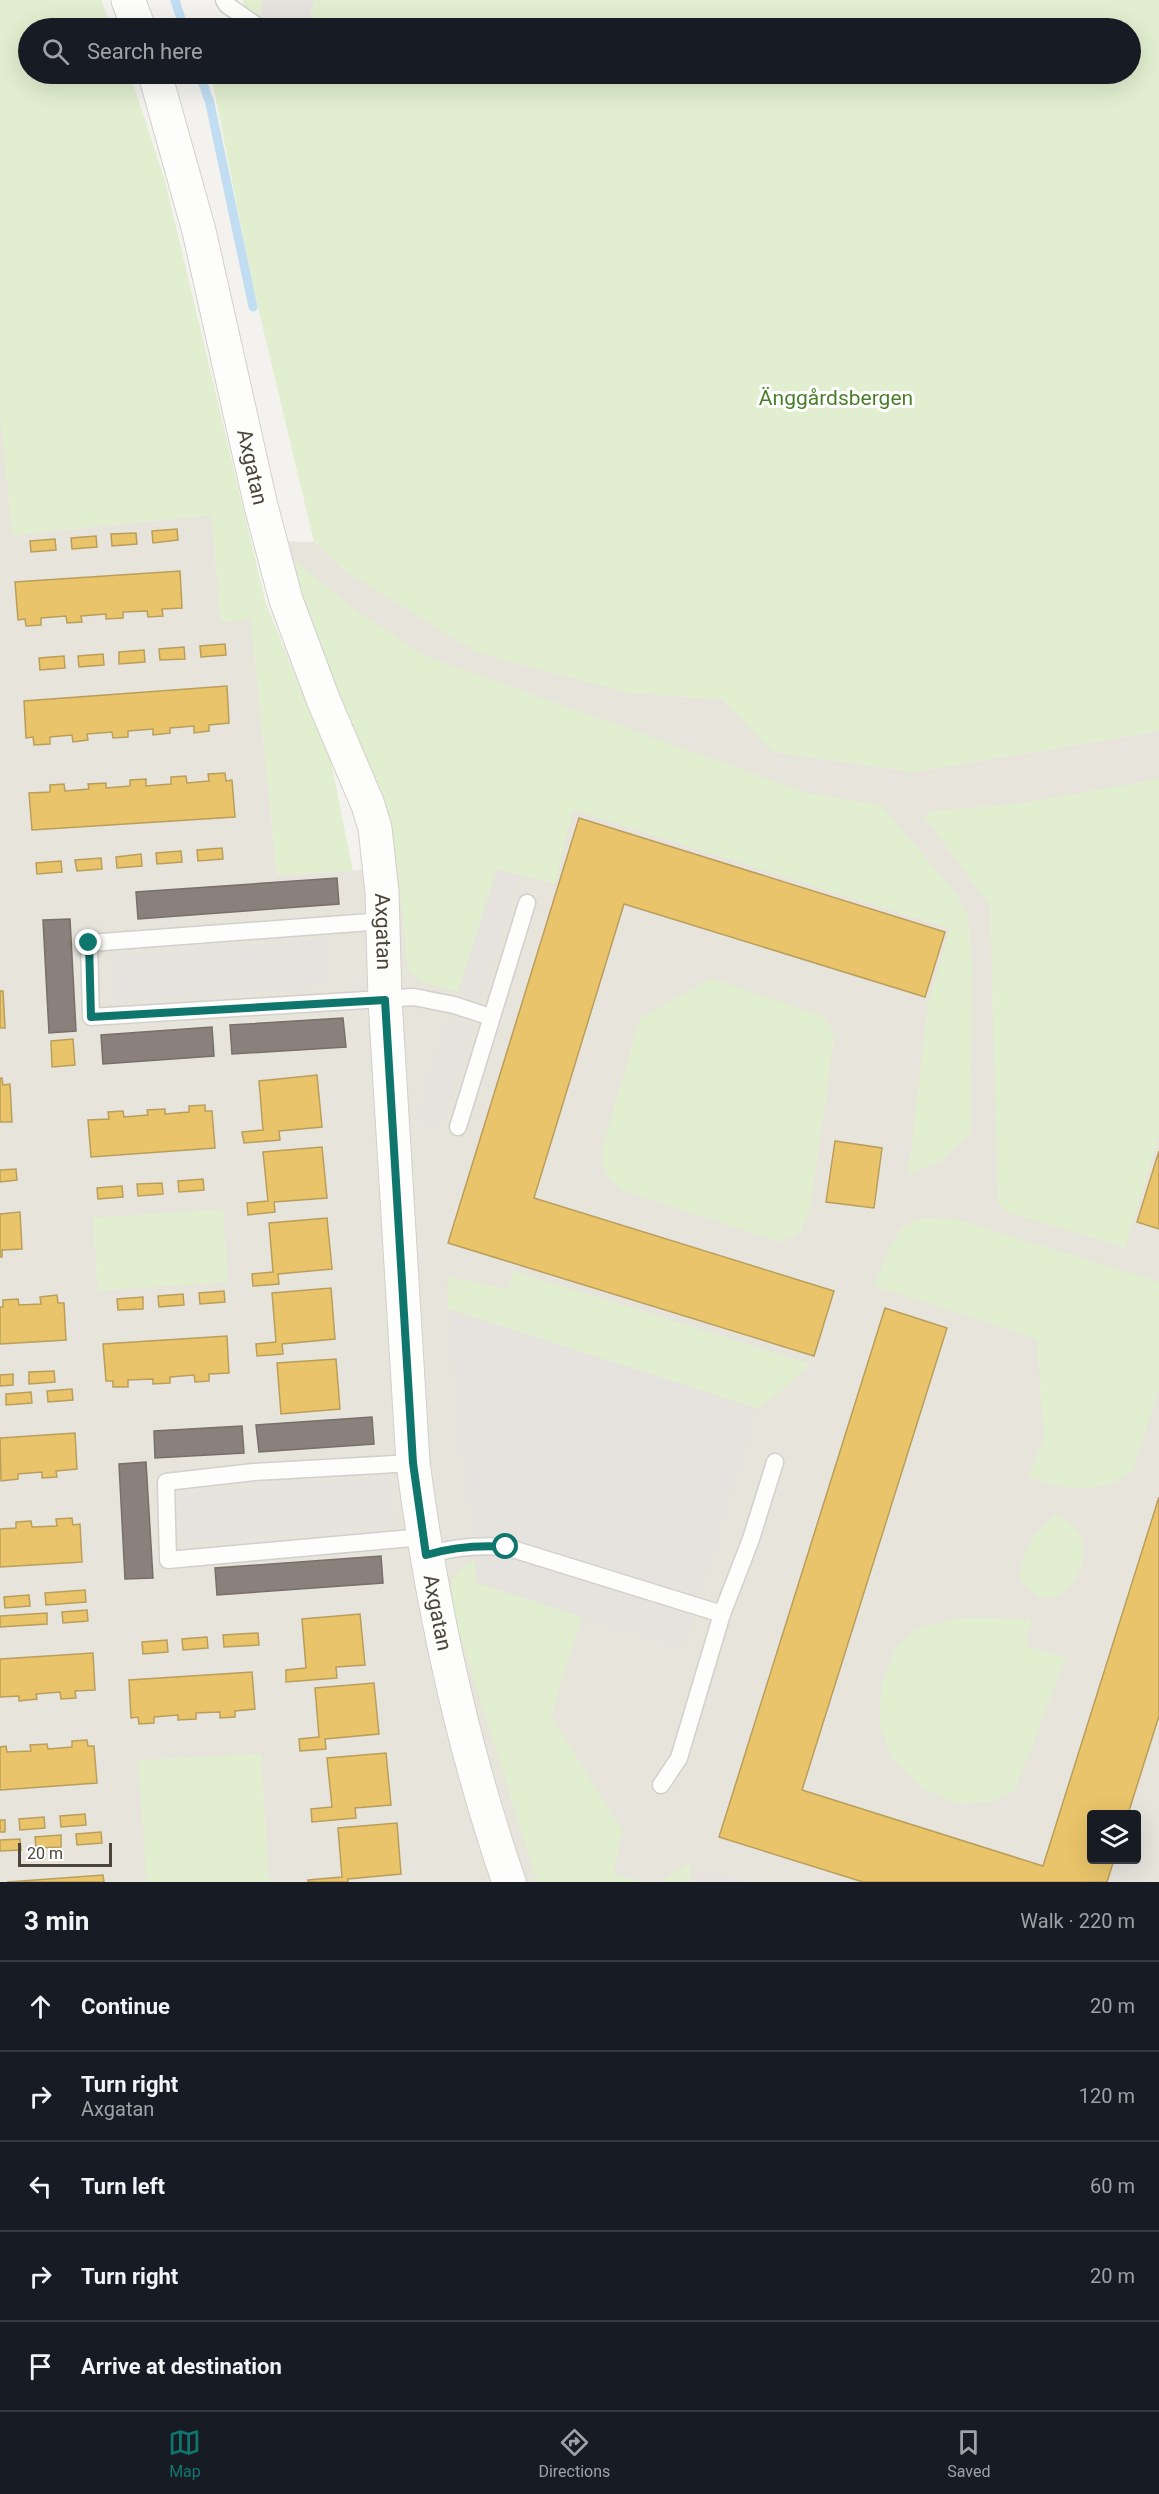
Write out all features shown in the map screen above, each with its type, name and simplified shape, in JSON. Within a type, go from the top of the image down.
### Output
[{"type":"street","points":[[128,0],[135,18]]},
{"type":"street","name":"Axgatan","points":[[158,84],[199,231],[261,506],[286,600],[323,699],[368,805],[375,828],[380,855],[385,1000],[413,1463],[424,1546],[452,1686],[478,1786],[509,1882]]},
{"type":"lane","points":[[224,0],[227,5],[246,18]]},
{"type":"lane","points":[[458,1127],[527,903]]},
{"type":"lane","points":[[383,921],[89,943],[91,1017],[414,997],[454,1005],[491,1017]]},
{"type":"lane","points":[[661,1785],[679,1758],[722,1614],[752,1539],[775,1462]]},
{"type":"lane","points":[[413,1463],[254,1472],[166,1482],[168,1560],[424,1546],[447,1549],[477,1545],[506,1547],[722,1614]]},
{"type":"shaded area","points":[[263,0],[314,0],[310,18],[260,18]]},
{"type":"shaded area","points":[[0,410],[13,535],[211,515],[221,621],[251,619],[277,875],[353,871],[386,864],[278,541],[314,542],[345,571],[625,692],[723,700],[774,752],[914,772],[1159,731],[1159,1882],[0,1882]]},
{"type":"shaded area","points":[[497,869],[519,875],[480,998],[458,992]]},
{"type":"shaded area","points":[[325,940],[328,985],[115,1001],[112,956]]},
{"type":"shaded area","points":[[449,1020],[471,1027],[439,1127],[417,1120]]},
{"type":"shaded area","points":[[448,1309],[756,1408],[683,1649],[477,1583],[475,1561],[478,1525],[466,1487]]},
{"type":"shaded area","points":[[390,1477],[394,1525],[183,1543],[179,1495]]},
{"type":"shaded area","points":[[701,1869],[741,1882],[697,1882]]},
{"type":"green space","points":[[0,0],[101,0],[108,18],[18,18],[18,84],[133,84],[165,181],[266,604],[331,762],[353,871],[277,875],[251,620],[221,621],[211,515],[12,535],[0,410]]},
{"type":"green space","points":[[243,0],[263,0],[260,18],[241,18],[244,8]]},
{"type":"green space","name":"Änggårdsbergen","points":[[314,0],[1159,0],[1159,731],[914,772],[773,752],[723,700],[625,692],[478,653],[345,571],[314,542],[252,282],[213,84],[1141,84],[1141,18],[310,18]]},
{"type":"green space","points":[[287,554],[355,610],[423,655],[808,793],[881,805],[955,892],[968,917],[972,961],[971,1132],[938,1163],[908,1174],[929,999],[950,929],[573,810],[555,884],[497,869],[458,992],[423,982],[408,971],[396,856],[385,799],[334,703]]},
{"type":"green space","points":[[1159,779],[1159,1137],[1125,1248],[1007,1212],[998,1202],[990,906],[924,816],[931,811],[1022,803]]},
{"type":"green space","points":[[711,978],[822,1016],[831,1027],[834,1039],[810,1209],[800,1230],[781,1242],[622,1190],[607,1175],[603,1165],[603,1145],[640,1019]]},
{"type":"green space","points":[[223,1209],[228,1282],[98,1291],[93,1218]]},
{"type":"green space","points":[[920,1218],[955,1219],[1159,1282],[1159,1389],[1132,1471],[1110,1485],[1082,1489],[1052,1485],[1028,1476],[1044,1439],[1037,1339],[874,1286],[890,1246],[902,1228]]},
{"type":"green space","points":[[514,1271],[810,1364],[776,1395],[756,1408],[448,1309],[447,1276],[508,1290]]},
{"type":"green space","points":[[1056,1514],[1080,1535],[1083,1559],[1073,1582],[1062,1593],[1054,1597],[1037,1597],[1020,1579],[1024,1558],[1030,1542]]},
{"type":"green space","points":[[475,1561],[477,1583],[582,1615],[551,1716],[622,1830],[613,1874],[642,1882],[537,1882],[454,1615],[452,1582],[454,1576]]},
{"type":"green space","points":[[959,1618],[1031,1619],[1025,1646],[1066,1657],[1015,1790],[990,1802],[959,1804],[923,1789],[891,1757],[879,1722],[882,1684],[896,1647],[916,1629]]},
{"type":"green space","points":[[261,1754],[269,1882],[147,1882],[138,1760]]},
{"type":"green space","points":[[689,1863],[691,1882],[660,1882]]},
{"type":"building: Homes","points":[[177,529],[178,540],[153,543],[152,531]]},
{"type":"building: Homes","points":[[136,533],[137,544],[112,546],[111,534]]},
{"type":"building: Homes","points":[[96,536],[97,547],[72,549],[71,538]]},
{"type":"building: Homes","points":[[55,539],[56,550],[31,552],[30,541]]},
{"type":"building: Homes","points":[[180,571],[182,608],[162,609],[163,616],[148,617],[147,611],[123,612],[123,618],[106,619],[106,614],[81,616],[82,622],[67,623],[66,616],[41,618],[41,625],[26,626],[25,619],[18,620],[15,582]]},
{"type":"building: Homes","points":[[225,644],[226,655],[201,657],[200,646]]},
{"type":"building: Homes","points":[[184,647],[185,659],[160,660],[159,649]]},
{"type":"building: Homes","points":[[144,650],[145,662],[119,664],[119,652]]},
{"type":"building: Homes","points":[[103,654],[104,665],[79,667],[78,656]]},
{"type":"building: Homes","points":[[64,656],[65,668],[40,670],[39,658]]},
{"type":"building: Homes","points":[[227,686],[229,723],[209,725],[209,731],[194,733],[194,726],[170,728],[170,733],[153,735],[153,729],[128,731],[128,737],[113,738],[112,732],[87,734],[88,740],[73,742],[72,735],[50,737],[50,744],[34,745],[33,737],[26,738],[24,701]]},
{"type":"building: Homes","points":[[225,773],[226,781],[232,780],[235,817],[32,830],[29,793],[50,792],[50,785],[64,784],[65,791],[89,789],[88,784],[106,783],[106,788],[130,786],[130,780],[146,779],[146,786],[171,784],[171,777],[186,776],[187,783],[209,781],[208,774]]},
{"type":"building: Homes","points":[[579,818],[945,932],[925,997],[624,904],[534,1198],[834,1291],[814,1356],[448,1243]]},
{"type":"building: Homes","points":[[222,848],[223,859],[198,861],[197,850]]},
{"type":"building: Homes","points":[[181,851],[182,862],[157,864],[156,853]]},
{"type":"building: Homes","points":[[141,854],[142,866],[117,868],[116,857]]},
{"type":"building: Homes","points":[[101,858],[102,869],[77,871],[75,860]]},
{"type":"building: Homes","points":[[61,861],[62,872],[37,874],[36,863]]},
{"type":"building: Homes","points":[[0,991],[3,991],[5,1028],[0,1028]]},
{"type":"building: Homes","points":[[73,1039],[75,1065],[52,1067],[51,1041]]},
{"type":"building: Homes","points":[[317,1075],[322,1127],[279,1131],[280,1140],[244,1143],[242,1132],[263,1130],[259,1081]]},
{"type":"building: Homes","points":[[0,1078],[2,1078],[3,1085],[10,1084],[12,1122],[0,1122]]},
{"type":"building: Homes","points":[[205,1105],[205,1111],[212,1111],[215,1148],[91,1157],[88,1120],[109,1119],[108,1112],[123,1111],[124,1117],[148,1115],[147,1110],[165,1109],[165,1114],[189,1112],[189,1106]]},
{"type":"building: Homes","points":[[835,1141],[882,1148],[874,1208],[826,1202]]},
{"type":"building: Homes","points":[[322,1147],[327,1198],[274,1202],[275,1212],[248,1215],[247,1203],[268,1201],[263,1152]]},
{"type":"building: Homes","points":[[1159,1151],[1159,1229],[1137,1222]]},
{"type":"building: Homes","points":[[16,1169],[17,1180],[0,1182],[0,1170]]},
{"type":"building: Homes","points":[[203,1179],[204,1190],[179,1192],[178,1181]]},
{"type":"building: Homes","points":[[162,1183],[163,1194],[138,1196],[137,1184]]},
{"type":"building: Homes","points":[[122,1186],[123,1197],[98,1199],[97,1188]]},
{"type":"building: Homes","points":[[20,1212],[22,1249],[2,1250],[2,1257],[0,1257],[0,1214]]},
{"type":"building: Homes","points":[[327,1218],[332,1269],[278,1274],[279,1284],[253,1286],[252,1274],[273,1272],[269,1223]]},
{"type":"building: Homes","points":[[331,1288],[335,1339],[282,1344],[283,1354],[257,1356],[256,1344],[276,1342],[272,1293]]},
{"type":"building: Homes","points":[[224,1291],[225,1302],[200,1304],[199,1293]]},
{"type":"building: Homes","points":[[183,1294],[184,1305],[159,1307],[158,1296]]},
{"type":"building: Homes","points":[[57,1295],[58,1303],[64,1303],[66,1340],[0,1344],[0,1307],[3,1307],[3,1300],[18,1299],[19,1305],[41,1304],[40,1297]]},
{"type":"building: Homes","points":[[143,1297],[143,1309],[118,1310],[117,1299]]},
{"type":"building: Homes","points":[[885,1308],[947,1328],[802,1790],[1043,1866],[1159,1497],[1159,1716],[1129,1810],[1087,1810],[1087,1864],[1113,1864],[1107,1882],[863,1882],[719,1837]]},
{"type":"building: Homes","points":[[227,1336],[229,1373],[209,1374],[209,1381],[195,1382],[194,1375],[170,1377],[170,1383],[153,1384],[153,1379],[128,1380],[128,1387],[113,1387],[113,1381],[106,1381],[103,1344]]},
{"type":"building: Homes","points":[[336,1359],[340,1409],[281,1414],[277,1363]]},
{"type":"building: Homes","points":[[54,1371],[55,1382],[29,1384],[29,1372]]},
{"type":"building: Homes","points":[[13,1374],[13,1385],[0,1386],[0,1375]]},
{"type":"building: Homes","points":[[72,1389],[73,1400],[48,1402],[47,1391]]},
{"type":"building: Homes","points":[[31,1392],[32,1403],[6,1405],[6,1394]]},
{"type":"building: Homes","points":[[75,1433],[77,1469],[56,1471],[57,1477],[42,1478],[42,1472],[18,1474],[18,1479],[1,1481],[0,1438]]},
{"type":"building: Homes","points":[[72,1518],[73,1525],[80,1524],[82,1562],[0,1567],[0,1529],[16,1528],[16,1522],[31,1521],[32,1527],[57,1526],[56,1519]]},
{"type":"building: Homes","points":[[85,1590],[86,1602],[46,1605],[45,1593]]},
{"type":"building: Homes","points":[[29,1595],[30,1606],[5,1608],[4,1597]]},
{"type":"building: Homes","points":[[87,1610],[88,1621],[63,1623],[62,1612]]},
{"type":"building: Homes","points":[[47,1613],[47,1624],[0,1627],[0,1616]]},
{"type":"building: Homes","points":[[360,1614],[365,1665],[336,1667],[337,1678],[286,1682],[286,1670],[306,1668],[302,1619]]},
{"type":"building: Homes","points":[[258,1633],[259,1645],[224,1647],[223,1635]]},
{"type":"building: Homes","points":[[207,1637],[208,1648],[183,1650],[182,1639]]},
{"type":"building: Homes","points":[[167,1640],[168,1652],[143,1654],[142,1642]]},
{"type":"building: Homes","points":[[93,1653],[95,1690],[75,1691],[76,1698],[61,1699],[60,1692],[36,1694],[37,1699],[19,1701],[19,1696],[0,1697],[0,1659]]},
{"type":"building: Homes","points":[[252,1672],[255,1709],[235,1711],[235,1717],[220,1718],[220,1712],[196,1713],[196,1719],[178,1720],[178,1715],[154,1717],[154,1723],[139,1724],[138,1717],[131,1718],[129,1680]]},
{"type":"building: Homes","points":[[374,1683],[379,1734],[325,1739],[326,1749],[300,1751],[299,1739],[319,1737],[315,1688]]},
{"type":"building: Homes","points":[[87,1740],[88,1746],[94,1746],[97,1783],[0,1790],[0,1747],[6,1746],[7,1752],[31,1751],[30,1745],[47,1744],[48,1749],[72,1747],[72,1741]]},
{"type":"building: Homes","points":[[386,1753],[391,1805],[355,1808],[356,1818],[312,1822],[311,1809],[332,1807],[327,1758]]},
{"type":"building: Homes","points":[[85,1814],[86,1825],[61,1827],[60,1816]]},
{"type":"building: Homes","points":[[44,1817],[45,1828],[20,1830],[19,1819]]},
{"type":"building: Homes","points":[[0,1820],[5,1820],[5,1832],[0,1832]]},
{"type":"building: Homes","points":[[397,1823],[401,1874],[348,1879],[348,1882],[308,1882],[308,1880],[342,1877],[338,1828]]},
{"type":"building: Homes","points":[[101,1832],[102,1843],[77,1845],[76,1834]]},
{"type":"building: Homes","points":[[61,1835],[61,1847],[36,1848],[35,1837]]},
{"type":"building: Homes","points":[[20,1839],[21,1850],[0,1851],[0,1840]]},
{"type":"building: Homes","points":[[103,1875],[104,1882],[7,1882]]},
{"type":"building: Industry","points":[[337,878],[339,904],[138,919],[136,892]]},
{"type":"building: Industry","points":[[70,919],[76,1031],[49,1033],[43,920]]},
{"type":"building: Industry","points":[[343,1018],[346,1047],[232,1054],[230,1025]]},
{"type":"building: Industry","points":[[212,1027],[214,1056],[103,1064],[101,1035]]},
{"type":"building: Industry","points":[[372,1417],[374,1444],[259,1452],[256,1425]]},
{"type":"building: Industry","points":[[242,1426],[244,1453],[155,1458],[154,1431]]},
{"type":"building: Industry","points":[[146,1462],[153,1578],[125,1579],[119,1464]]},
{"type":"building: Industry","points":[[381,1556],[383,1583],[217,1595],[215,1568]]},
{"type":"waterway","points":[[175,0],[181,18]]},
{"type":"waterway","points":[[203,84],[208,98]]},
{"type":"waterway","points":[[209,99],[253,307]]},
{"type":"route","points":[[89,943],[91,1017],[385,1000],[413,1463],[426,1555],[447,1549],[477,1545],[506,1547]]}]
